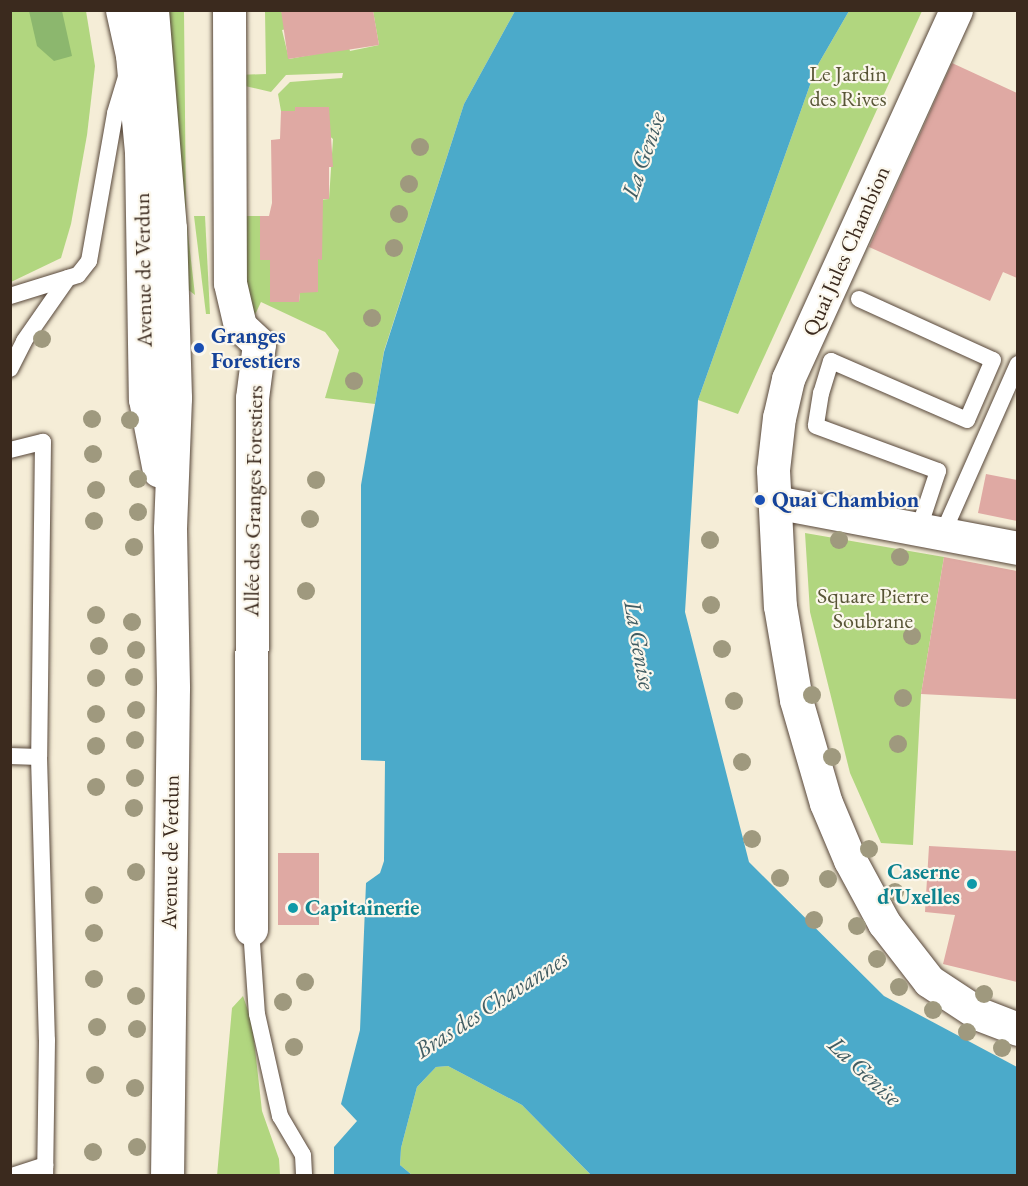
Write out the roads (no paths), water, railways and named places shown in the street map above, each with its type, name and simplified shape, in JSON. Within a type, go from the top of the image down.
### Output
[{"type":"street","name":"Avenue de Verdun","points":[[123,10],[132,55],[141,152],[145,399],[170,529]]},
{"type":"street","name":"Avenue de Verdun","points":[[152,10],[171,269],[175,398],[170,529],[172,688],[167,1176]]},
{"type":"street","name":"Allée des Granges Forestiers","points":[[229,10],[230,283],[240,326],[259,344],[252,398],[251,929]]},
{"type":"street","name":"Quai Jules Chambion","points":[[956,10],[788,379],[779,417],[775,502],[780,606],[796,700],[826,803],[850,860],[884,923],[929,981],[979,1014],[1017,1029]]},
{"type":"street","points":[[775,502],[1017,548]]},
{"type":"lane","points":[[10,296],[78,275],[89,261],[115,113],[132,55]]},
{"type":"lane","points":[[10,369],[24,341],[68,278]]},
{"type":"lane","points":[[859,298],[993,360],[967,420],[831,361],[820,393],[816,426],[938,471],[931,530]]},
{"type":"lane","points":[[931,530],[1017,364]]},
{"type":"lane","points":[[10,450],[43,442],[39,757],[47,1040],[45,1170],[12,1176]]},
{"type":"lane","points":[[10,756],[39,757]]},
{"type":"lane","points":[[251,929],[257,1014],[280,1116],[303,1155],[304,1176]]},
{"type":"water","points":[[515,11],[849,11],[816,68],[698,400],[685,612],[749,862],[884,996],[1017,1067],[1017,1175],[591,1175],[522,1105],[448,1066],[436,1067],[417,1087],[401,1148],[400,1165],[412,1175],[334,1175],[334,1147],[357,1121],[341,1104],[360,1030],[366,883],[380,873],[384,861],[385,761],[361,760],[361,485],[384,352],[464,104]]},
{"type":"place","name":"Granges Forestiers","points":[[199,348]]},
{"type":"place","name":"Quai Chambion","points":[[760,500]]},
{"type":"place","name":"Caserne d'Uxelles","points":[[972,884]]},
{"type":"place","name":"Capitainerie","points":[[293,908]]},
{"type":"park label","name":"Le Jardin des Rives","points":[[848,86]]},
{"type":"park label","name":"Square Pierre Soubrane","points":[[873,608]]},
{"type":"water label","name":"La Genise","points":[[643,155]]},
{"type":"water label","name":"La Genise","points":[[640,645]]},
{"type":"water label","name":"Bras des Chavannes","points":[[491,1004]]},
{"type":"water label","name":"La Genise","points":[[865,1071]]}]
